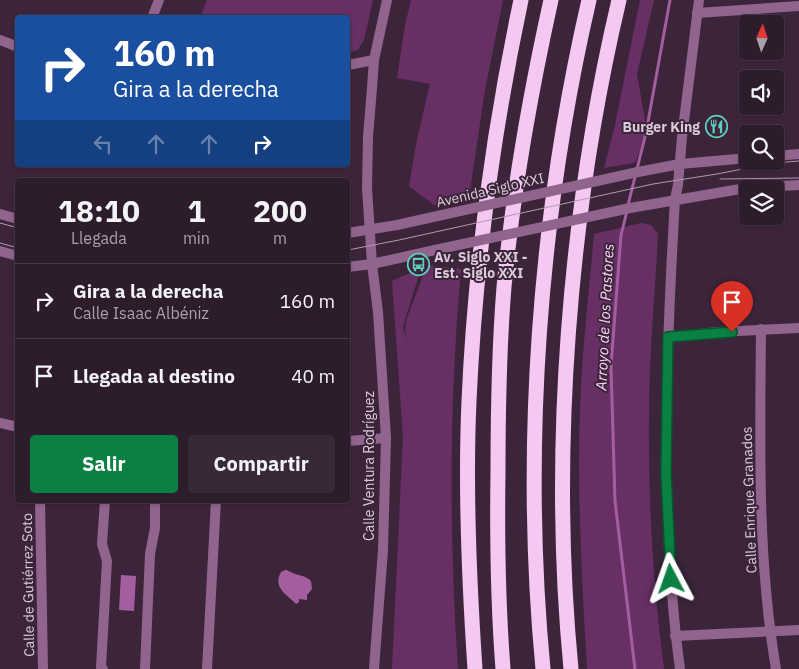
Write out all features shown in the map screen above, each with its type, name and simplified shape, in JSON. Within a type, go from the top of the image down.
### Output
[{"type":"highway","points":[[475,669],[468,515],[469,401],[480,250],[491,164],[521,0]]},
{"type":"highway","points":[[503,669],[498,586],[498,398],[504,288],[511,221],[529,105],[551,0]]},
{"type":"highway","points":[[542,669],[535,524],[537,386],[546,253],[568,102],[589,0]]},
{"type":"highway","points":[[571,669],[567,631],[563,490],[566,387],[572,298],[583,193],[598,101],[618,0]]},
{"type":"highway","points":[[598,101],[616,50],[627,0]]},
{"type":"street","points":[[153,15],[159,0]]},
{"type":"street","name":"Calle Ventura Rodríguez","points":[[374,669],[383,550],[386,438],[378,312],[372,264],[367,188],[368,137],[374,60],[387,0]]},
{"type":"street","points":[[680,669],[675,636],[666,473],[668,337],[675,199],[699,0]]},
{"type":"street","points":[[697,13],[799,6]]},
{"type":"street","points":[[0,40],[15,46]]},
{"type":"street","points":[[350,65],[374,60]]},
{"type":"street","points":[[784,155],[799,154]]},
{"type":"street","name":"Avenida Siglo XXI","points":[[350,233],[397,226],[680,164],[739,159]]},
{"type":"street","points":[[350,267],[372,264],[675,199],[746,188],[799,185]]},
{"type":"street","points":[[0,214],[15,218]]},
{"type":"street","points":[[0,251],[15,255]]},
{"type":"street","points":[[668,337],[799,328]]},
{"type":"street","name":"Calle Enrique Granados","points":[[761,330],[760,469],[764,559],[776,669]]},
{"type":"street","points":[[0,423],[15,426]]},
{"type":"street","points":[[350,441],[386,438]]},
{"type":"street","name":"Calle de Gutiérrez Soto","points":[[40,503],[43,669]]},
{"type":"street","points":[[103,669],[101,667],[107,560],[102,544],[105,503]]},
{"type":"street","points":[[207,669],[216,503]]},
{"type":"street","points":[[145,669],[150,554],[155,528],[154,504]]},
{"type":"street","points":[[675,636],[799,630]]},
{"type":"shaded area","points":[[207,0],[373,0],[364,40],[358,50],[350,52],[350,15],[201,15]]},
{"type":"shaded area","points":[[411,0],[503,0],[485,90],[469,198],[434,205],[409,186],[417,139],[430,84],[397,78]]},
{"type":"shaded area","points":[[640,0],[654,0],[637,74],[646,133],[636,161],[604,168],[615,125]]},
{"type":"shaded area","points":[[641,223],[651,225],[658,234],[649,393],[649,480],[657,606],[664,669],[587,669],[580,538],[579,441],[582,364],[594,234]]},
{"type":"shaded area","points":[[427,265],[461,269],[452,419],[453,569],[458,669],[392,669],[403,437],[392,281],[421,268],[403,327],[407,343],[405,331],[407,318]]},
{"type":"shaded area","points":[[285,570],[311,581],[312,589],[307,595],[307,600],[299,599],[299,602],[296,604],[282,591],[278,582],[281,572]]},
{"type":"shaded area","points":[[121,575],[136,576],[134,611],[119,610]]},
{"type":"waterway","name":"Arroyo de los Pastores","points":[[628,205],[646,133],[670,0]]},
{"type":"waterway","name":"Arroyo de los Pastores","points":[[627,211],[621,235],[611,366],[615,501],[635,669]]},
{"type":"tram line","points":[[350,250],[653,184],[774,163],[799,161]]},
{"type":"tram line","points":[[720,179],[799,178]]},
{"type":"tram line","points":[[0,223],[15,227]]},
{"type":"tram line","points":[[0,243],[15,247]]},
{"type":"place","name":"Burger King","points":[[716,127]]},
{"type":"place","name":"Av. Siglo XXI - Est. Siglo XXI","points":[[418,265]]},
{"type":"route","points":[[671,579],[666,473],[668,337],[732,332]]}]
